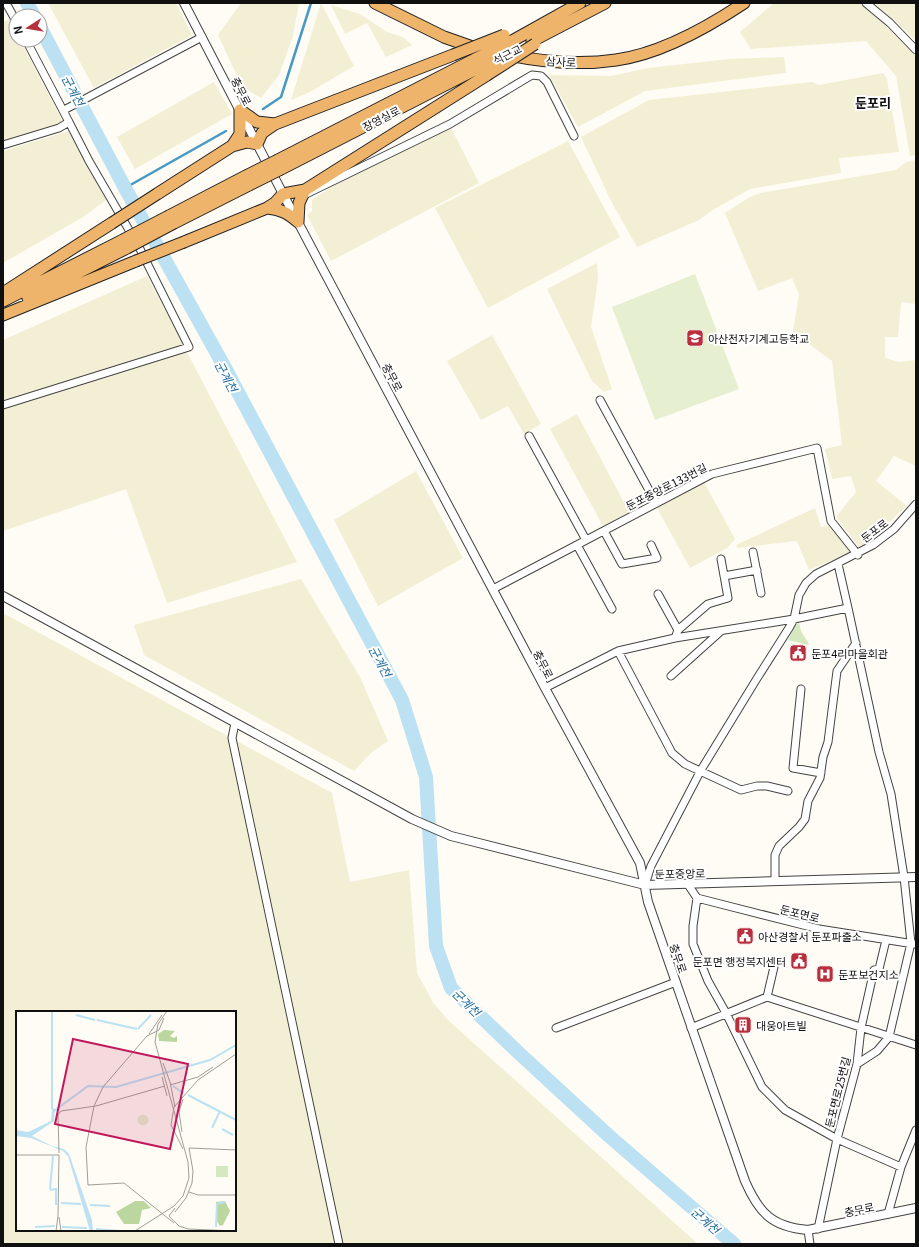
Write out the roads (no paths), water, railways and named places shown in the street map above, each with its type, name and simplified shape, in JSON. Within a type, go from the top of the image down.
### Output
[{"type":"highway","name":"삼사로","points":[[375,3],[444,37],[479,50],[519,57],[558,61],[593,62],[617,60],[673,43],[727,14],[744,3]]},
{"type":"highway","points":[[3,293],[232,146],[248,142],[257,144],[262,133],[275,124],[453,55],[508,38],[580,3]]},
{"type":"highway","name":"석근교","points":[[481,67],[533,43],[605,3]]},
{"type":"highway","name":"석근교","points":[[481,67],[508,38]]},
{"type":"highway","points":[[298,222],[299,203],[304,193],[481,67]]},
{"type":"highway","name":"장영실로","points":[[125,244],[279,165],[481,67]]},
{"type":"highway","points":[[240,110],[257,122],[275,124]]},
{"type":"highway","points":[[232,146],[240,134],[240,110]]},
{"type":"highway","points":[[3,315],[267,208],[275,203],[283,194],[304,193]]},
{"type":"highway","points":[[267,208],[277,209],[286,213],[298,222]]},
{"type":"highway","points":[[3,301],[125,244]]},
{"type":"highway","points":[[3,311],[125,244]]},
{"type":"street","name":"충무로","points":[[184,3],[283,194],[545,688],[640,863],[648,902],[691,1028],[751,1194],[762,1211],[778,1223],[793,1228],[808,1230],[916,1208]]},
{"type":"street","points":[[866,3],[890,22],[916,50]]},
{"type":"street","points":[[67,108],[202,37]]},
{"type":"street","points":[[3,405],[189,346],[140,249],[89,161],[70,122],[67,108],[31,48]]},
{"type":"street","points":[[304,193],[450,124],[532,75],[541,76],[547,82],[574,136]]},
{"type":"street","points":[[3,146],[58,128],[70,122]]},
{"type":"street","points":[[600,400],[656,503]]},
{"type":"street","points":[[529,436],[586,540]]},
{"type":"street","name":"둔포중앙로133번길","points":[[493,589],[712,474],[817,448],[830,521],[858,555]]},
{"type":"street","name":"둔포로","points":[[645,885],[651,866],[701,770],[794,619],[799,595],[806,583],[816,574],[858,555],[894,529],[916,504]]},
{"type":"street","points":[[604,531],[622,564],[657,558],[651,546]]},
{"type":"street","points":[[577,545],[612,609]]},
{"type":"street","points":[[753,552],[761,593]]},
{"type":"street","points":[[675,638],[678,630],[708,604],[728,598],[721,559]]},
{"type":"street","points":[[838,564],[879,752],[891,794],[914,944],[889,1037],[877,1051],[857,1064]]},
{"type":"street","points":[[724,576],[756,570]]},
{"type":"street","points":[[658,594],[678,630]]},
{"type":"street","name":"둔포중앙로","points":[[3,596],[412,819],[451,836],[645,885],[916,877]]},
{"type":"street","points":[[545,688],[618,651],[675,638],[794,619],[848,608]]},
{"type":"street","points":[[671,676],[721,631]]},
{"type":"street","points":[[775,881],[775,855],[779,846],[805,819],[808,801],[821,773],[828,742],[835,679],[840,665],[856,643]]},
{"type":"street","points":[[618,651],[672,753],[685,764],[701,770],[741,790],[757,786],[766,786],[788,791]]},
{"type":"street","points":[[801,689],[793,768],[821,773]]},
{"type":"street","points":[[235,723],[232,738],[233,745],[339,1244]]},
{"type":"street","points":[[687,883],[697,898],[693,926],[693,944],[708,981],[726,1013],[762,1087],[785,1110],[837,1139],[901,1167]]},
{"type":"street","name":"둔포면로","points":[[697,898],[819,929],[914,944]]},
{"type":"street","name":"둔포면로25번길","points":[[818,1229],[837,1139],[857,1064],[861,1028],[874,970],[879,969],[886,940]]},
{"type":"street","points":[[767,997],[774,967]]},
{"type":"street","points":[[556,1028],[676,982]]},
{"type":"street","points":[[691,1028],[767,997],[916,1045]]},
{"type":"street","points":[[888,1214],[901,1167],[916,1130]]},
{"type":"street","points":[[808,1230],[810,1244]]},
{"type":"waterway","name":"군계천","points":[[27,3],[30,8]]},
{"type":"waterway","points":[[263,109],[281,97],[311,3]]},
{"type":"waterway","name":"군계천","points":[[48,42],[125,188],[224,366],[402,700],[426,777],[436,946],[451,988],[609,1136],[734,1244]]},
{"type":"waterway","points":[[125,188],[226,131]]},
{"type":"place","name":"아산전자기계고등학교","points":[[695,338]]},
{"type":"place","name":"둔포4리마을회관","points":[[798,653]]},
{"type":"place","name":"아산경찰서 둔포파출소","points":[[745,936]]},
{"type":"place","name":"둔포면 행정복지센터","points":[[799,961]]},
{"type":"place","name":"둔포보건지소","points":[[825,974]]},
{"type":"place","name":"대웅아트빌","points":[[743,1025]]},
{"type":"district","name":"둔포리","points":[[873,102]]}]
